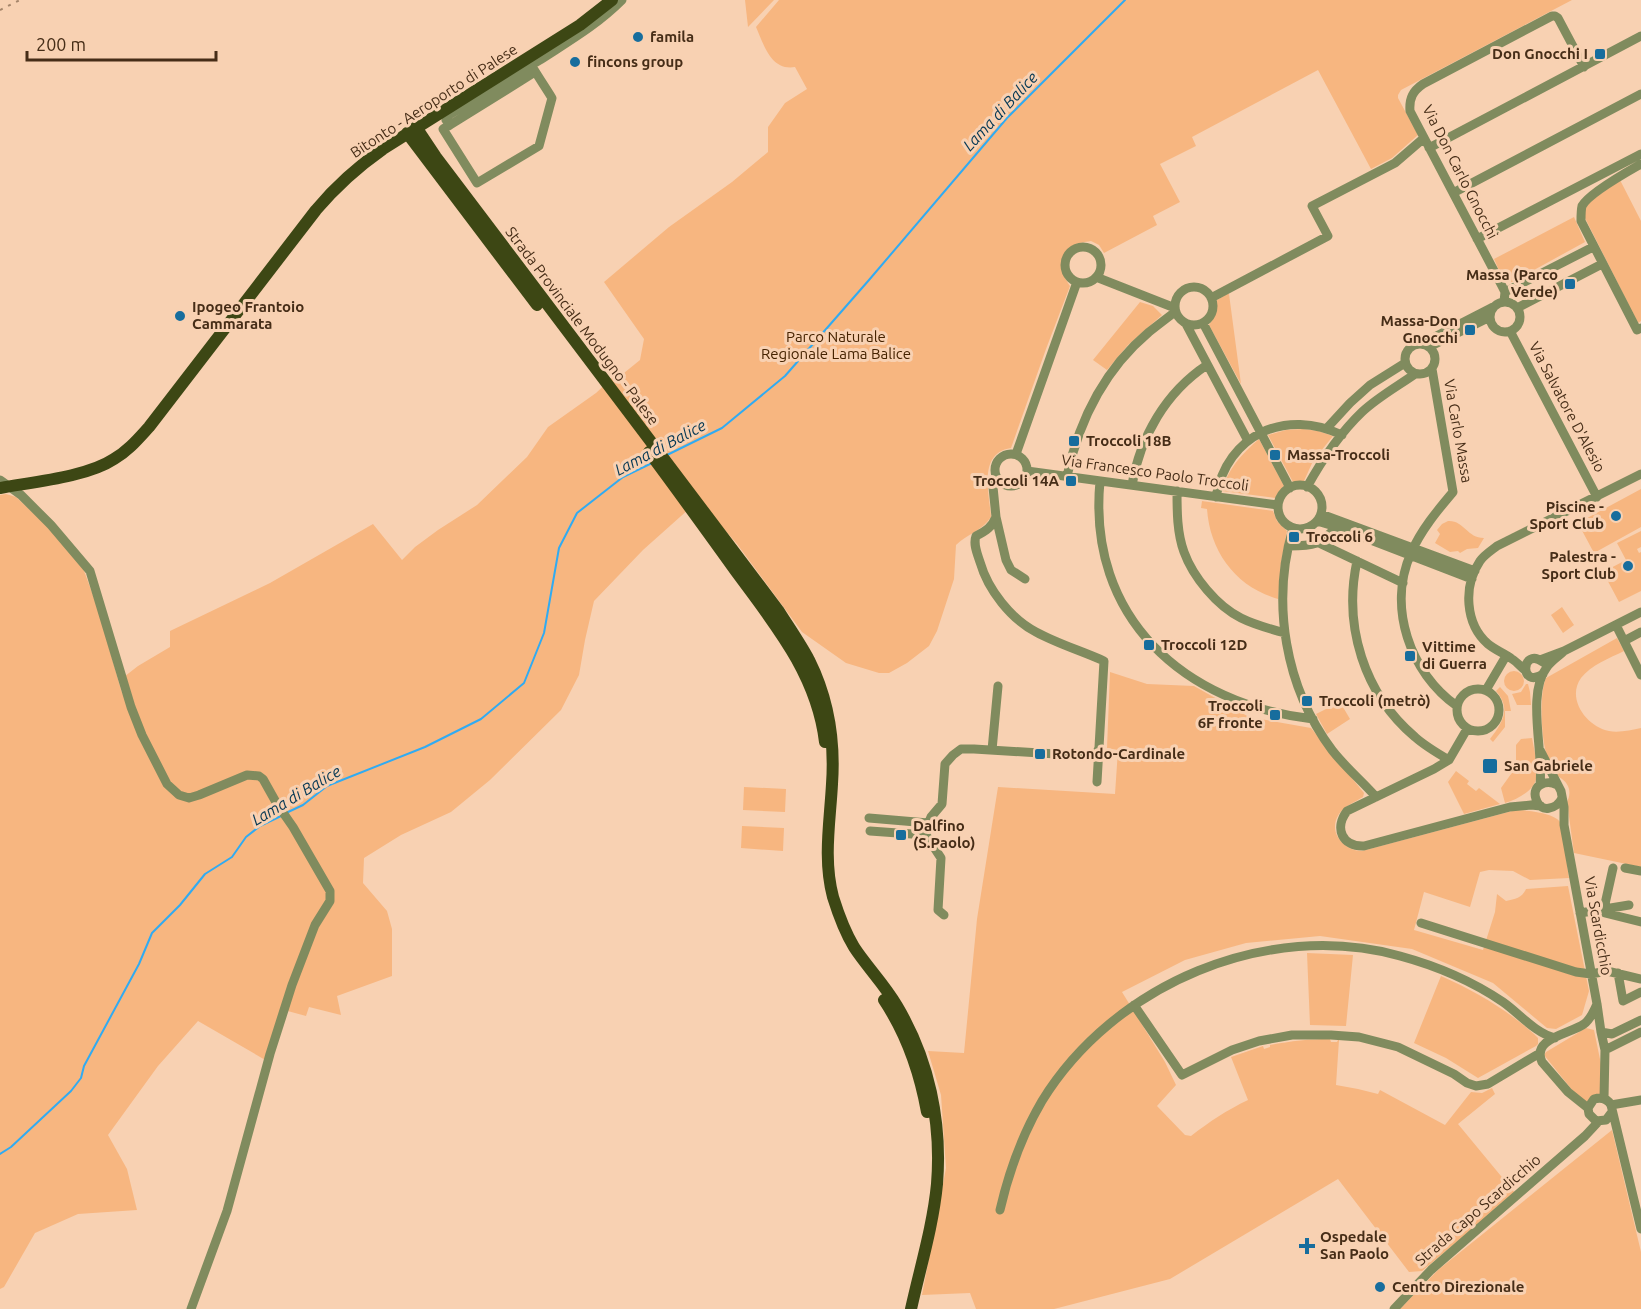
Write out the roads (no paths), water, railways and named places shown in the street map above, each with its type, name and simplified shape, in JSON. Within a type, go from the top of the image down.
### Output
[{"type":"main road","name":"Bitonto - Aeroporto di Palese","points":[[3,485],[61,477],[95,469],[127,450],[149,427],[336,186],[361,164],[412,130],[531,65],[612,0]]},
{"type":"main road","name":"Strada Provinciale Modugno - Palese","points":[[412,130],[436,157],[700,514],[778,610],[808,660],[818,683],[831,731],[832,782],[827,861],[833,896],[854,946],[897,1004],[913,1034],[924,1061],[933,1094],[938,1152],[937,1186],[932,1219],[911,1309]]},
{"type":"main road","name":"Strada Provinciale Modugno - Palese","points":[[700,514],[783,636],[801,665],[811,689],[824,736],[826,759],[820,849],[826,901],[849,951],[890,1010],[905,1039],[925,1097],[932,1157],[923,1224],[905,1309]]},
{"type":"street","points":[[531,65],[552,98],[540,146],[477,183],[444,129],[450,125],[446,120],[449,115],[597,23],[622,0]]},
{"type":"street","name":"Via Don Carlo Gnocchi","points":[[1504,297],[1454,193],[1410,111],[1409,102],[1418,88],[1552,16],[1558,18],[1584,67]]},
{"type":"street","points":[[1430,148],[1641,36]]},
{"type":"street","points":[[1454,193],[1641,94]]},
{"type":"street","points":[[1211,298],[1328,236],[1312,206],[1395,163],[1424,138]]},
{"type":"street","points":[[1477,239],[1641,154]]},
{"type":"street","points":[[1641,164],[1591,197],[1582,207],[1581,221],[1637,330],[1641,328]]},
{"type":"street","points":[[1425,346],[1500,303],[1504,297],[1593,247]]},
{"type":"street","points":[[1076,248],[1088,248],[1098,255],[1101,266],[1096,277],[1087,283],[1077,282],[1070,278],[1065,268],[1067,256],[1076,248]]},
{"type":"street","points":[[1517,308],[1602,264]]},
{"type":"street","points":[[1096,277],[1175,310]]},
{"type":"street","points":[[1016,454],[1077,282]]},
{"type":"street","points":[[1186,324],[1203,323],[1212,312],[1211,298],[1199,288],[1188,288],[1182,292],[1177,297],[1175,310],[1178,318],[1186,324],[1248,441]]},
{"type":"street","points":[[1493,307],[1490,317],[1492,326],[1500,331],[1514,329],[1520,316],[1517,308],[1504,297]]},
{"type":"street","points":[[1067,476],[1081,427],[1100,390],[1134,346],[1175,310]]},
{"type":"street","points":[[1425,346],[1433,350],[1436,360],[1432,369],[1425,374],[1415,374],[1405,363],[1408,350],[1412,347],[1425,346],[1490,317]]},
{"type":"street","points":[[1203,323],[1290,488]]},
{"type":"street","name":"Via Salvatore D'Alesio","points":[[1510,331],[1597,496]]},
{"type":"street","points":[[1327,428],[1350,403],[1370,386],[1405,363]]},
{"type":"street","points":[[1132,485],[1138,456],[1152,424],[1185,381],[1207,365]]},
{"type":"street","name":"Via Carlo Massa","points":[[1432,369],[1453,492],[1433,515],[1411,552],[1403,583],[1403,619],[1414,656],[1429,680],[1457,706]]},
{"type":"street","points":[[1307,487],[1320,462],[1362,412],[1415,374]]},
{"type":"street","points":[[1215,497],[1228,463],[1248,441],[1261,432],[1289,424],[1312,424],[1342,435]]},
{"type":"street","points":[[996,477],[1003,484],[1012,486],[1022,482],[1027,471],[1023,459],[1016,454],[1005,454],[997,461],[993,487],[996,517],[1006,560],[1011,570],[1025,579]]},
{"type":"street","name":"Via Francesco Paolo Troccoli","points":[[1027,471],[1278,505]]},
{"type":"street","points":[[1641,474],[1497,546],[1480,561],[1468,601],[1475,627],[1488,644],[1537,678],[1543,667],[1564,651],[1641,612]]},
{"type":"street","points":[[1100,481],[1099,526],[1111,575],[1116,591],[1140,631],[1182,672],[1212,690],[1254,707],[1313,719]]},
{"type":"street","points":[[3,485],[21,495],[51,525],[90,571],[142,735],[159,771],[172,790],[189,798],[242,777],[259,776],[308,853],[331,895],[330,901],[315,925],[292,985],[270,1054],[227,1211],[191,1309]]},
{"type":"street","points":[[1307,487],[1320,498],[1322,506],[1319,518],[1306,528],[1293,528],[1283,521],[1278,505],[1283,493],[1290,488],[1307,487]]},
{"type":"street","points":[[1177,491],[1177,521],[1183,551],[1196,577],[1211,595],[1239,617],[1263,628],[1285,633]]},
{"type":"street","points":[[996,517],[994,524],[976,536],[974,541],[983,572],[997,596],[1013,615],[1035,632],[1104,661],[1097,782]]},
{"type":"street","points":[[1319,518],[1474,575]]},
{"type":"street","points":[[1319,518],[1337,527],[1411,552]]},
{"type":"street","points":[[1288,546],[1319,543],[1337,527]]},
{"type":"street","points":[[1293,528],[1288,546],[1283,592],[1285,633],[1296,681],[1313,719],[1332,750],[1376,797]]},
{"type":"street","points":[[1319,543],[1403,583]]},
{"type":"street","points":[[1357,561],[1352,592],[1353,622],[1362,661],[1372,684],[1402,725],[1428,747],[1449,760]]},
{"type":"street","points":[[1616,625],[1641,675]]},
{"type":"street","points":[[1624,641],[1641,632]]},
{"type":"street","points":[[1486,690],[1506,656]]},
{"type":"street","points":[[1537,704],[1526,665],[1529,660],[1535,658],[1543,667]]},
{"type":"street","points":[[1543,667],[1537,704],[1537,731],[1542,771],[1535,792],[1536,800],[1545,807]]},
{"type":"street","points":[[992,750],[998,686]]},
{"type":"street","points":[[1486,690],[1492,693],[1499,704],[1499,717],[1492,727],[1486,730],[1480,732],[1467,729],[1458,716],[1457,706],[1463,695],[1468,692],[1486,690]]},
{"type":"street","points":[[1467,729],[1449,760],[1434,770],[1347,811],[1340,825],[1345,839],[1357,847],[1364,846],[1510,807],[1557,805],[1562,798],[1561,791],[1540,750]]},
{"type":"street","points":[[944,915],[938,910],[941,858],[926,836],[928,823],[942,804],[945,764],[952,755],[961,749],[1088,756],[1096,754],[1099,746]]},
{"type":"street","points":[[1510,807],[1528,797],[1543,783],[1550,782],[1557,785]]},
{"type":"street","name":"Via Scardicchio","points":[[1562,798],[1564,825],[1605,1050],[1606,1111]]},
{"type":"street","name":"Via Scardicchio","points":[[1545,807],[1559,815],[1564,825]]},
{"type":"street","points":[[869,818],[928,823]]},
{"type":"street","points":[[870,831],[926,836]]},
{"type":"street","points":[[1613,868],[1605,913],[1641,922]]},
{"type":"street","points":[[1625,868],[1641,871]]},
{"type":"street","points":[[1580,913],[1629,905]]},
{"type":"street","points":[[1421,923],[1576,972],[1591,974],[1607,971],[1641,979]]},
{"type":"street","points":[[1000,1210],[1013,1162],[1030,1123],[1042,1101],[1085,1046],[1118,1016],[1149,996],[1200,970],[1232,958],[1270,950],[1305,946],[1376,950],[1446,972],[1470,982],[1504,1002],[1542,1044],[1542,1062],[1593,1119],[1606,1111],[1641,1100]]},
{"type":"street","points":[[1618,973],[1623,1001],[1641,992]]},
{"type":"street","points":[[1134,1005],[1182,1075],[1232,1050],[1259,1041],[1292,1035],[1331,1035],[1359,1037],[1398,1047],[1476,1086],[1488,1084],[1542,1044],[1584,1024],[1591,1017],[1597,1004]]},
{"type":"street","points":[[1584,1024],[1591,1024],[1601,1032],[1612,1034],[1641,1020]]},
{"type":"street","points":[[1605,1050],[1641,1032]]},
{"type":"street","points":[[1586,1136],[1588,1111],[1594,1099],[1606,1111],[1618,1133],[1637,1197],[1641,1229]]},
{"type":"street","name":"Strada Capo Scardicchio","points":[[1394,1309],[1431,1270],[1586,1136],[1606,1111]]},
{"type":"waterway","name":"Lama di Balice","points":[[667,455],[722,428],[785,376],[1007,118],[1125,0]]},
{"type":"waterway","name":"Lama di Balice","points":[[286,813],[303,805],[327,786],[425,747],[481,719],[524,683],[544,633],[559,548],[577,513],[623,477],[652,463]]},
{"type":"waterway","name":"Lama di Balice","points":[[0,1154],[11,1147],[71,1091],[81,1078],[84,1066],[139,964],[152,933],[180,905],[205,874],[232,857],[246,837],[260,826],[281,816]]},
{"type":"railway","points":[[0,10],[20,0]]},
{"type":"place","name":"famila","points":[[638,37]]},
{"type":"place","name":"Don Gnocchi I","points":[[1600,54]]},
{"type":"place","name":"fincons group","points":[[575,62]]},
{"type":"place","name":"Massa (Parco Verde)","points":[[1570,284]]},
{"type":"place","name":"Ipogeo Frantoio Cammarata","points":[[180,316]]},
{"type":"place","name":"Massa-Don Gnocchi","points":[[1470,330]]},
{"type":"place","name":"Troccoli 18B","points":[[1074,441]]},
{"type":"place","name":"Massa-Troccoli","points":[[1275,455]]},
{"type":"place","name":"Troccoli 14A","points":[[1071,481]]},
{"type":"place","name":"Piscine - Sport Club","points":[[1616,516]]},
{"type":"place","name":"Troccoli 6","points":[[1294,537]]},
{"type":"place","name":"Palestra - Sport Club","points":[[1628,566]]},
{"type":"place","name":"Troccoli 12D","points":[[1149,645]]},
{"type":"place","name":"Vittime di Guerra","points":[[1410,656]]},
{"type":"place","name":"Troccoli (metrò)","points":[[1307,701]]},
{"type":"place","name":"Troccoli 6F fronte","points":[[1275,715]]},
{"type":"place","name":"Rotondo-Cardinale","points":[[1040,754]]},
{"type":"place","name":"San Gabriele","points":[[1490,766]]},
{"type":"place","name":"Dalfino (S.Paolo)","points":[[901,835]]},
{"type":"place","name":"Ospedale San Paolo","points":[[1307,1246]]},
{"type":"place","name":"Centro Direzionale","points":[[1380,1287]]},
{"type":"park label","name":"Parco Naturale Regionale Lama Balice","points":[[836,346]]}]
